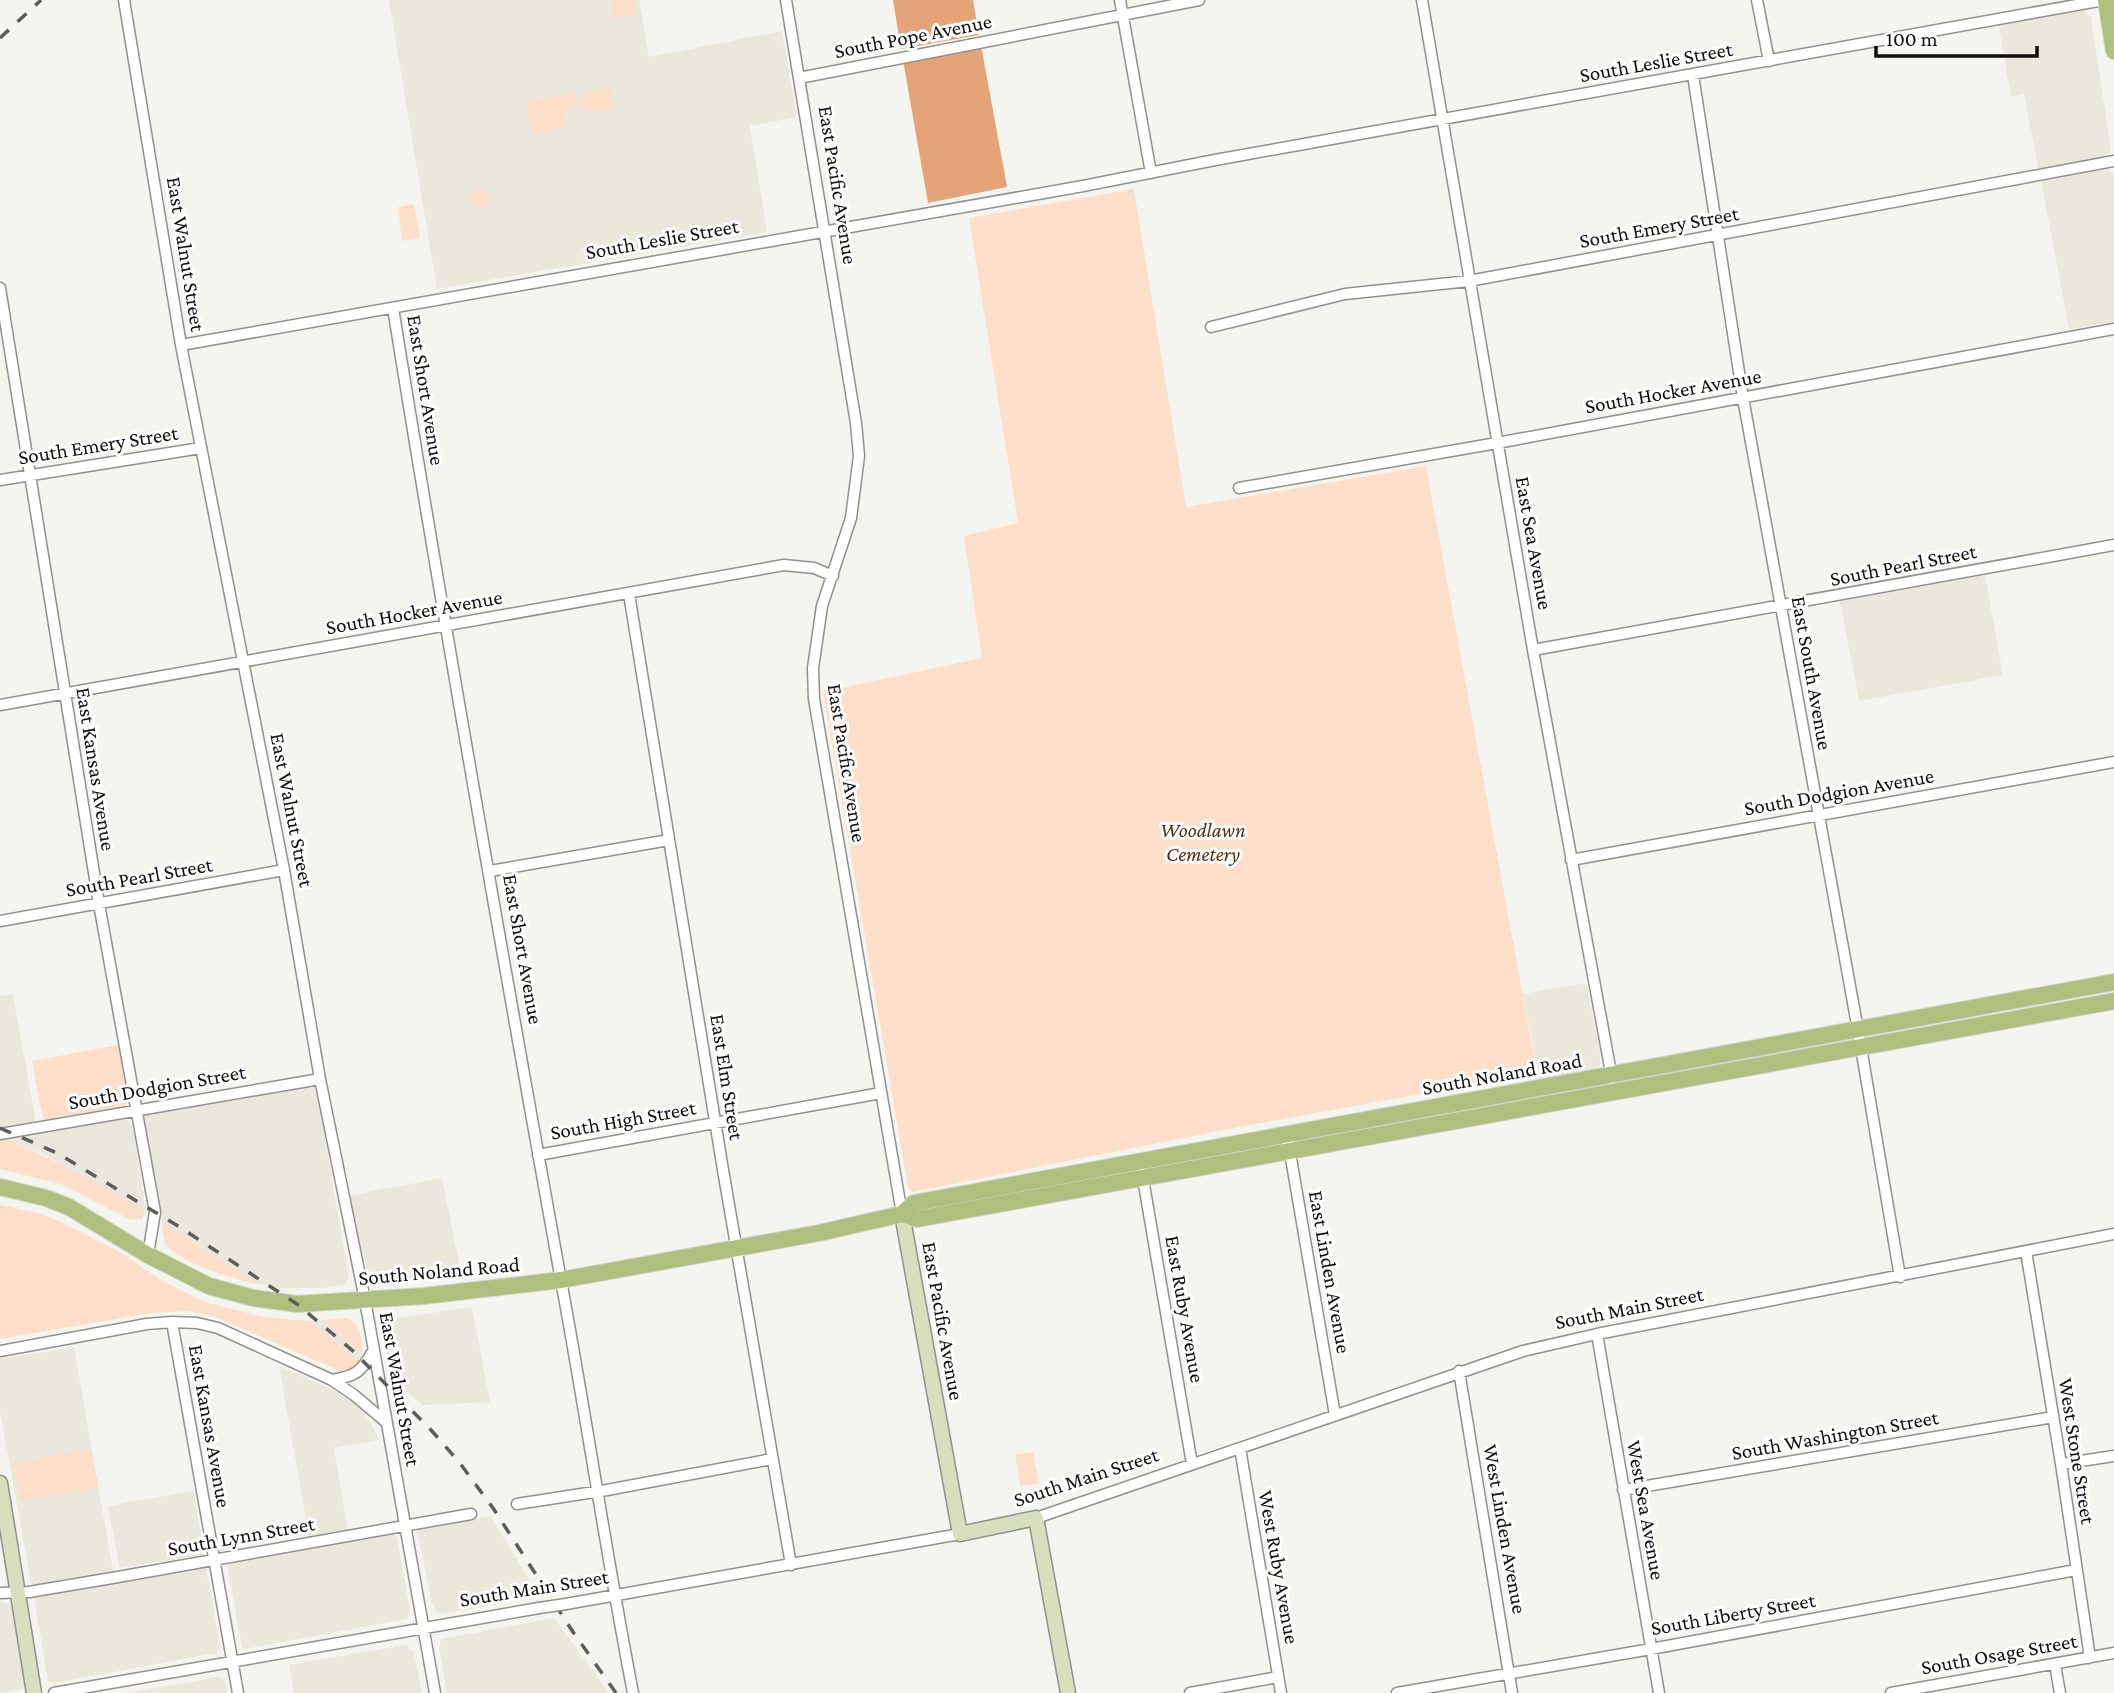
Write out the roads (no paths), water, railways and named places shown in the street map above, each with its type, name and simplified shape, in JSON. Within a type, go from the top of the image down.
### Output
[{"type":"main road","points":[[2105,0],[2114,51]]},
{"type":"main road","name":"South Noland Road","points":[[902,1214],[917,1219],[1143,1178],[1288,1143],[1859,1038],[2114,982]]},
{"type":"main road","name":"South Noland Road","points":[[1859,1038],[2114,1001]]},
{"type":"main road","name":"South Noland Road","points":[[0,1187],[46,1198],[69,1207],[148,1255],[209,1286],[253,1298],[297,1304],[424,1296],[561,1280],[819,1233],[902,1214],[914,1203],[1140,1160],[1288,1143]]},
{"type":"street","name":"East Walnut Street","points":[[124,0],[181,345],[284,870],[320,1080],[365,1300],[435,1693]]},
{"type":"street","name":"East Pacific Avenue","points":[[786,0],[856,422],[859,456],[851,518],[822,606],[813,668],[814,699],[960,1534]]},
{"type":"street","points":[[1120,0],[1151,173]]},
{"type":"street","name":"South Pope Avenue","points":[[799,78],[1199,0]]},
{"type":"street","name":"East Sea Avenue","points":[[1422,0],[1533,650],[1613,1083]]},
{"type":"street","points":[[1757,0],[1769,61]]},
{"type":"street","name":"South Leslie Street","points":[[181,345],[2105,0]]},
{"type":"street","name":"East South Avenue","points":[[1693,75],[1742,398],[1900,1277]]},
{"type":"street","name":"South Emery Street","points":[[1211,327],[1345,294],[1469,281],[2114,161]]},
{"type":"street","name":"East Kansas Avenue","points":[[0,288],[99,904],[155,1212],[148,1255]]},
{"type":"street","name":"East Short Avenue","points":[[393,308],[614,1596],[633,1693]]},
{"type":"street","name":"South Hocker Avenue","points":[[1239,488],[2114,329]]},
{"type":"street","name":"South Emery Street","points":[[0,480],[201,448]]},
{"type":"street","name":"South Pearl Street","points":[[1533,650],[2114,545]]},
{"type":"street","name":"South Hocker Avenue","points":[[0,705],[784,565],[814,568],[833,576]]},
{"type":"street","name":"East Elm Street","points":[[629,594],[715,1123],[791,1565]]},
{"type":"street","name":"South Dodgion Avenue","points":[[1571,860],[2114,762]]},
{"type":"street","points":[[490,872],[669,840]]},
{"type":"street","name":"South Pearl Street","points":[[0,921],[284,870]]},
{"type":"street","name":"South Dodgion Street","points":[[0,1133],[320,1080]]},
{"type":"street","name":"South High Street","points":[[538,1155],[881,1093]]},
{"type":"street","name":"East Linden Avenue","points":[[1288,1143],[1335,1415]]},
{"type":"street","name":"East Ruby Avenue","points":[[1140,1160],[1192,1464]]},
{"type":"street","name":"South Main Street","points":[[54,1693],[791,1565],[1036,1518],[1523,1351],[1597,1334],[2114,1234]]},
{"type":"street","name":"West Stone Street","points":[[2026,1251],[2061,1464],[2088,1658]]},
{"type":"street","name":"East Kansas Avenue","points":[[172,1322],[238,1693]]},
{"type":"street","points":[[0,1351],[147,1324],[197,1323],[218,1328],[332,1380],[386,1422]]},
{"type":"street","name":"West Sea Avenue","points":[[1597,1334],[1659,1693]]},
{"type":"street","points":[[332,1380],[359,1372],[373,1350]]},
{"type":"street","name":"West Linden Avenue","points":[[1459,1371],[1513,1693]]},
{"type":"street","name":"South Washington Street","points":[[1623,1490],[2053,1417]]},
{"type":"street","name":"West Ruby Avenue","points":[[1240,1448],[1281,1693]]},
{"type":"street","points":[[2061,1464],[2114,1456]]},
{"type":"street","points":[[517,1504],[772,1459]]},
{"type":"street","points":[[0,1483],[34,1693]]},
{"type":"street","name":"South Lynn Street","points":[[0,1593],[214,1560],[471,1514]]},
{"type":"street","points":[[1036,1518],[1068,1693]]},
{"type":"street","name":"South Liberty Street","points":[[1397,1693],[2076,1570]]},
{"type":"street","name":"South Osage Street","points":[[1891,1693],[1922,1690],[2114,1653]]},
{"type":"street","points":[[2055,1664],[2060,1693]]},
{"type":"street","points":[[1190,1693],[1278,1677]]},
{"type":"railway","points":[[0,38],[41,0]]},
{"type":"railway","points":[[0,1128],[57,1153],[178,1226],[297,1304],[353,1351],[459,1462],[493,1508],[616,1693]]},
{"type":"park label","name":"Woodlawn Cemetery","points":[[1203,842]]}]
